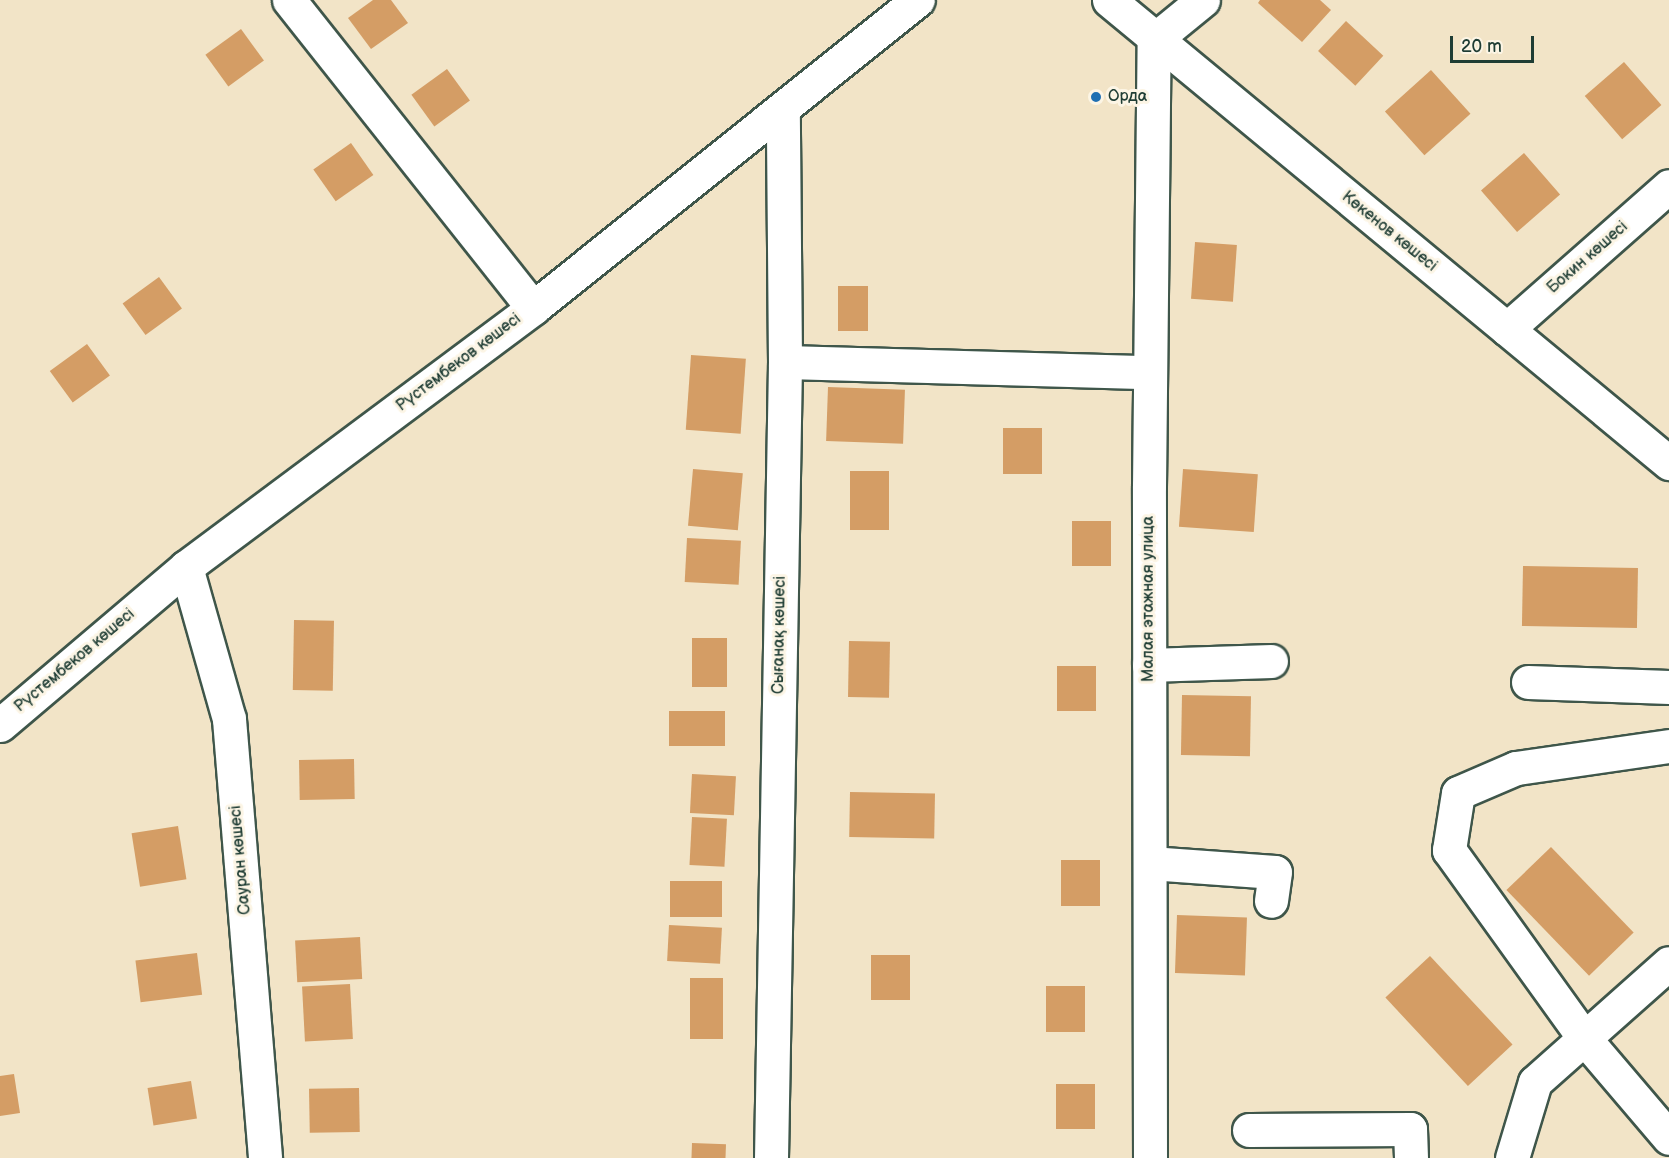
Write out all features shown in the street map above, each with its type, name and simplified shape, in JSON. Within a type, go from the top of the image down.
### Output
[{"type":"street","points":[[289,0],[533,308]]},
{"type":"street","name":"Рүстембеков көшесі","points":[[0,725],[186,567],[533,308],[783,111],[918,0]]},
{"type":"street","name":"Көкенов көшесі","points":[[1109,0],[1154,40],[1669,463]]},
{"type":"street","points":[[1154,40],[1203,0]]},
{"type":"street","name":"Малая этажная улица","points":[[1150,1158],[1150,372],[1154,40]]},
{"type":"street","name":"Сығанақ көшесі","points":[[771,1158],[785,362],[783,111]]},
{"type":"street","name":"Бокин көшесі","points":[[1507,329],[1669,186]]},
{"type":"street","points":[[785,362],[1150,372]]},
{"type":"street","name":"Сауран көшесі","points":[[186,567],[230,719],[266,1158]]},
{"type":"street","points":[[1149,665],[1271,661]]},
{"type":"street","points":[[1528,682],[1669,687]]},
{"type":"street","points":[[1669,746],[1516,768],[1458,793],[1449,850],[1584,1038],[1669,1138]]},
{"type":"street","points":[[1150,863],[1275,872],[1271,901]]},
{"type":"street","points":[[1512,1158],[1535,1082],[1669,963]]},
{"type":"street","points":[[1249,1130],[1410,1129],[1411,1158]]},
{"type":"building","points":[[373,0],[391,0],[408,23],[371,49],[348,18]]},
{"type":"building","points":[[1260,0],[1320,0],[1331,10],[1302,42],[1258,3]]},
{"type":"building","points":[[1346,21],[1383,56],[1355,86],[1318,51]]},
{"type":"building","points":[[241,29],[264,61],[228,86],[205,55]]},
{"type":"building","points":[[1624,62],[1661,105],[1622,139],[1585,96]]},
{"type":"building","points":[[447,69],[470,101],[434,126],[411,95]]},
{"type":"building","points":[[1431,70],[1470,114],[1424,155],[1385,111]]},
{"type":"building","points":[[351,143],[373,175],[336,201],[313,169]]},
{"type":"building","points":[[1524,153],[1560,195],[1517,232],[1481,190]]},
{"type":"building","points":[[1195,242],[1237,245],[1233,302],[1191,299]]},
{"type":"building","points":[[159,277],[182,309],[146,335],[123,303]]},
{"type":"building","points":[[838,286],[868,286],[868,331],[838,331]]},
{"type":"building","points":[[87,344],[110,376],[73,403],[50,371]]},
{"type":"building","points":[[691,355],[746,359],[741,434],[686,430]]},
{"type":"building","points":[[828,387],[905,390],[903,444],[826,441]]},
{"type":"building","points":[[1003,428],[1042,428],[1042,474],[1003,474]]},
{"type":"building","points":[[693,469],[743,473],[738,530],[688,526]]},
{"type":"building","points":[[1183,469],[1258,474],[1254,532],[1179,527]]},
{"type":"building","points":[[850,471],[889,471],[889,530],[850,530]]},
{"type":"building","points":[[1072,521],[1111,521],[1111,566],[1072,566]]},
{"type":"building","points":[[687,538],[741,541],[739,585],[685,582]]},
{"type":"building","points":[[1523,566],[1638,568],[1637,628],[1522,626]]},
{"type":"building","points":[[294,620],[334,621],[333,691],[293,690]]},
{"type":"building","points":[[692,638],[727,638],[727,687],[692,687]]},
{"type":"building","points":[[849,641],[890,642],[889,698],[848,697]]},
{"type":"building","points":[[1057,666],[1096,666],[1096,711],[1057,711]]},
{"type":"building","points":[[1182,695],[1251,696],[1250,756],[1181,755]]},
{"type":"building","points":[[669,711],[725,711],[725,746],[669,746]]},
{"type":"building","points":[[354,759],[355,799],[300,800],[299,760]]},
{"type":"building","points":[[692,774],[736,776],[734,815],[690,813]]},
{"type":"building","points":[[850,792],[935,793],[934,838],[849,837]]},
{"type":"building","points":[[692,817],[727,819],[724,867],[689,865]]},
{"type":"building","points":[[178,826],[186,879],[140,887],[132,833]]},
{"type":"building","points":[[1551,847],[1634,933],[1589,976],[1506,890]]},
{"type":"building","points":[[1061,860],[1100,860],[1100,906],[1061,906]]},
{"type":"building","points":[[670,881],[722,881],[722,917],[670,917]]},
{"type":"building","points":[[1177,915],[1247,917],[1245,975],[1175,973]]},
{"type":"building","points":[[669,925],[722,928],[720,964],[667,961]]},
{"type":"building","points":[[360,937],[362,979],[297,982],[295,940]]},
{"type":"building","points":[[197,953],[202,995],[141,1002],[135,961]]},
{"type":"building","points":[[871,955],[910,955],[910,1000],[871,1000]]},
{"type":"building","points":[[1430,956],[1513,1044],[1468,1086],[1385,998]]},
{"type":"building","points":[[690,978],[723,978],[723,1039],[690,1039]]},
{"type":"building","points":[[350,984],[353,1039],[305,1041],[302,987]]},
{"type":"building","points":[[1046,986],[1085,986],[1085,1032],[1046,1032]]},
{"type":"building","points":[[14,1074],[20,1113],[0,1116],[0,1076]]},
{"type":"building","points":[[191,1081],[197,1119],[153,1125],[148,1088]]},
{"type":"building","points":[[1056,1084],[1095,1084],[1095,1129],[1056,1129]]},
{"type":"building","points":[[359,1088],[360,1132],[310,1133],[309,1089]]},
{"type":"building","points":[[692,1143],[726,1144],[725,1158],[691,1158]]},
{"type":"place","name":"Орда","points":[[1096,97]]}]
